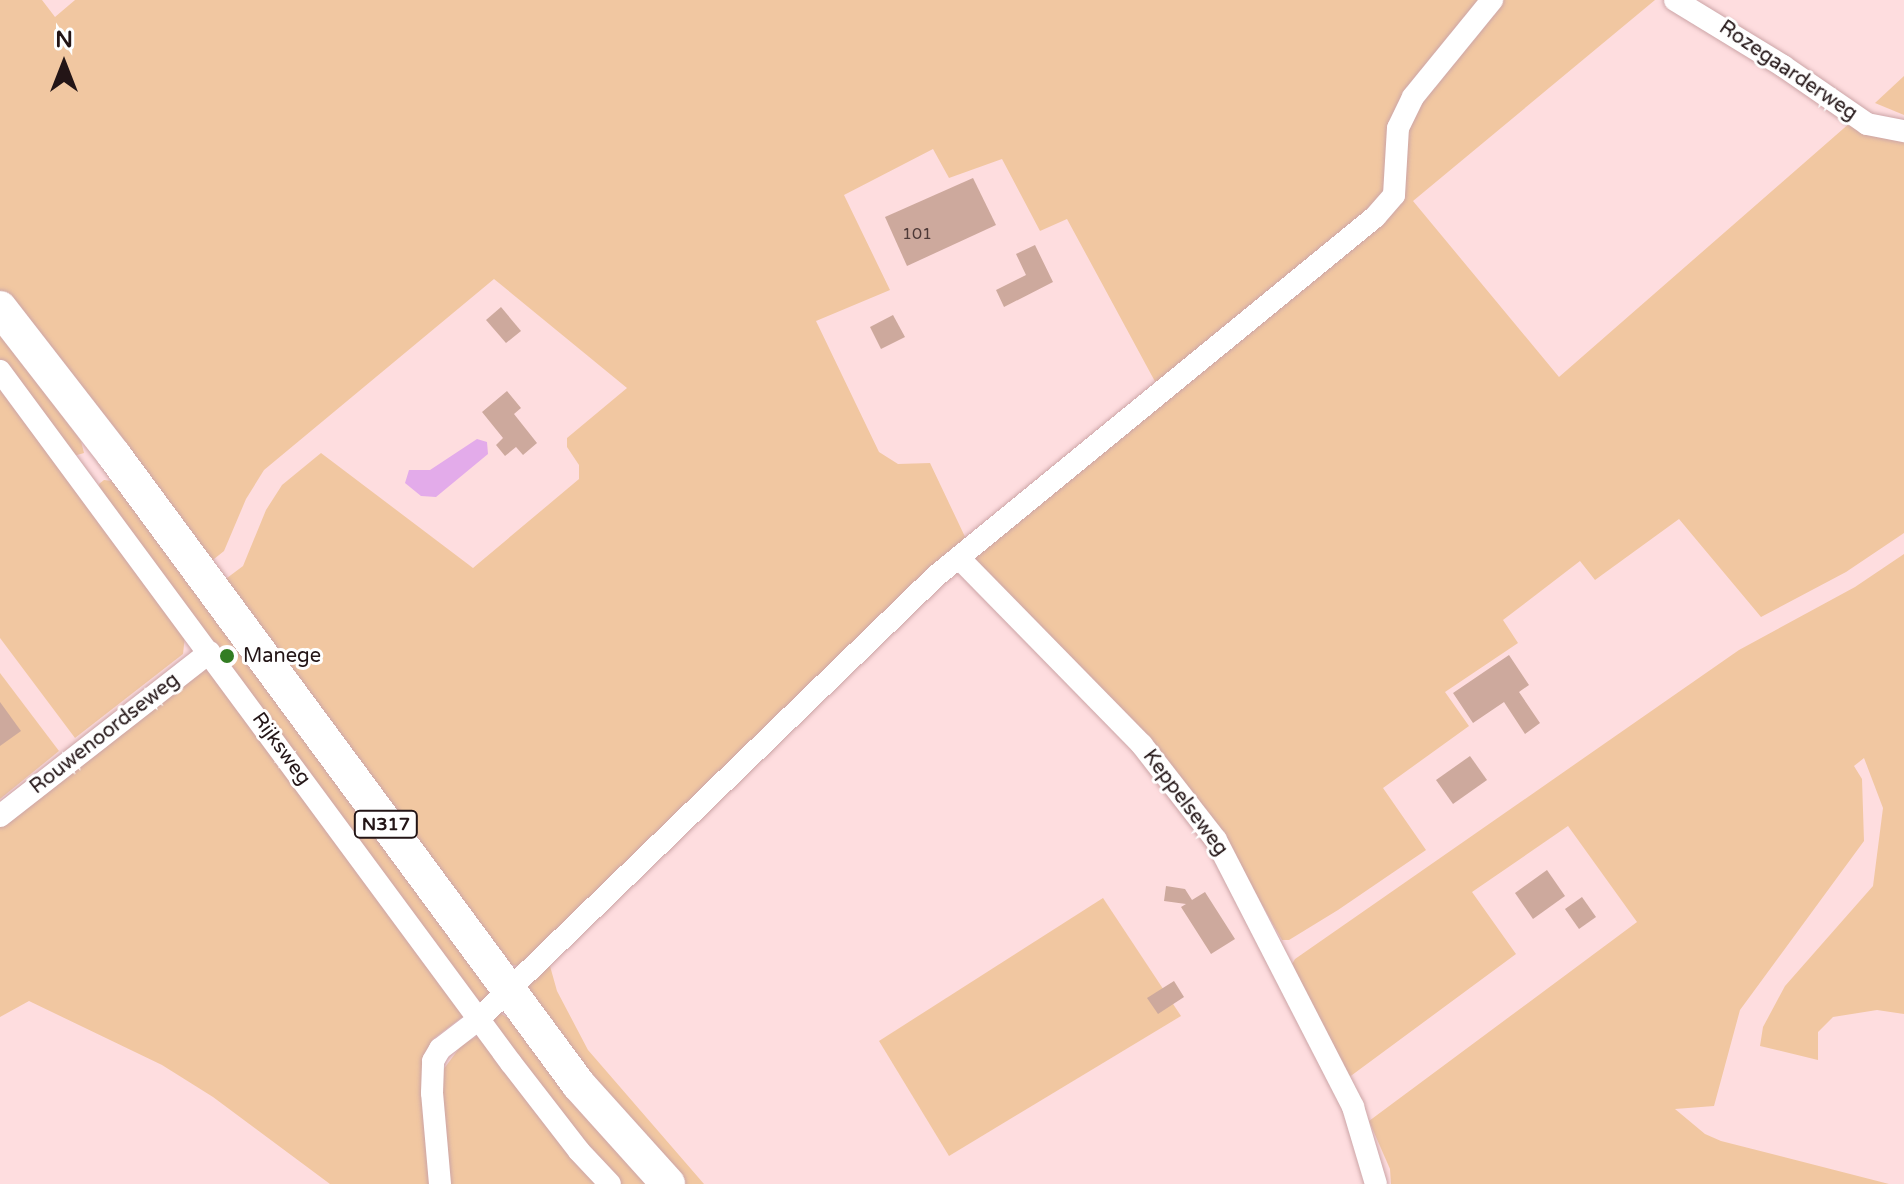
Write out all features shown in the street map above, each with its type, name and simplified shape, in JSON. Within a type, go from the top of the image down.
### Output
[{"type":"main road","name":"Rijksweg","points":[[0,308],[114,455],[579,1085],[668,1184]]},
{"type":"street","points":[[440,1184],[432,1093],[433,1061],[457,1033],[479,1019],[936,576],[960,559],[986,532],[1061,476],[1375,217],[1394,195],[1398,128],[1413,97],[1492,0]]},
{"type":"street","name":"Rozegaarderweg","points":[[1675,0],[1783,66],[1867,124],[1904,131]]},
{"type":"street","name":"Rijksweg","points":[[0,371],[479,1019],[579,1151],[610,1184]]},
{"type":"street","points":[[82,480],[114,455]]},
{"type":"street","name":"Keppelseweg","points":[[960,559],[1142,745],[1216,840],[1353,1107],[1376,1184]]},
{"type":"street","name":"Rouwenoordseweg","points":[[0,816],[210,652]]},
{"type":"shaded area","points":[[0,0],[42,0],[55,17],[75,0],[1482,0],[1418,78],[1387,195],[1158,387],[1067,219],[1040,231],[1002,159],[949,178],[933,149],[844,195],[890,290],[816,321],[879,452],[898,464],[930,463],[967,541],[519,966],[508,964],[223,581],[243,566],[266,510],[282,485],[321,453],[473,568],[579,479],[579,465],[567,447],[567,438],[627,388],[494,279],[264,470],[246,499],[224,551],[209,563],[0,294]]},
{"type":"shaded area","points":[[1504,0],[1655,0],[1413,201],[1559,377],[1859,115],[1904,130],[1904,533],[1846,572],[1761,617],[1679,519],[1595,580],[1580,561],[1503,620],[1518,643],[1445,692],[1469,726],[1383,788],[1426,850],[1338,910],[1289,940],[1282,940],[1237,860],[977,566],[975,554],[1382,222],[1407,128],[1426,96]]},
{"type":"shaded area","points":[[1904,76],[1904,115],[1875,103]]},
{"type":"shaded area","points":[[0,330],[81,441],[84,453],[74,456],[0,359]]},
{"type":"shaded area","points":[[0,390],[185,636],[183,654],[75,738],[0,638]]},
{"type":"shaded area","points":[[477,439],[487,442],[488,454],[436,497],[421,496],[405,483],[409,470],[430,470]]},
{"type":"shaded area","points":[[104,480],[112,481],[301,725],[495,987],[479,1009],[100,493],[99,484]]},
{"type":"shaded area","points":[[1904,554],[1904,1014],[1877,1010],[1833,1017],[1818,1032],[1818,1060],[1760,1046],[1763,1027],[1785,986],[1873,886],[1883,808],[1864,758],[1854,766],[1862,779],[1864,841],[1740,1010],[1714,1106],[1675,1109],[1705,1134],[1721,1141],[1889,1184],[1391,1184],[1390,1169],[1369,1121],[1637,922],[1568,826],[1472,892],[1516,954],[1348,1078],[1292,964],[1295,959],[1739,650],[1855,587]]},
{"type":"shaded area","points":[[206,663],[466,1014],[433,1039],[428,1051],[435,1184],[330,1184],[213,1097],[162,1065],[29,1001],[0,1017],[0,825]]},
{"type":"shaded area","points":[[0,673],[59,751],[0,799]]},
{"type":"shaded area","points":[[1103,898],[1181,1016],[949,1156],[879,1041]]},
{"type":"shaded area","points":[[550,966],[557,991],[588,1050],[704,1184],[682,1184],[650,1150],[525,992],[535,973]]},
{"type":"shaded area","points":[[498,1012],[517,1023],[653,1184],[620,1184],[567,1126],[493,1021]]},
{"type":"shaded area","points":[[483,1034],[603,1184],[448,1184],[438,1101],[443,1070],[463,1043]]},
{"type":"building","points":[[973,178],[996,225],[907,266],[885,217]]},
{"type":"building","points":[[1035,245],[1053,282],[1004,307],[996,290],[1026,275],[1016,254]]},
{"type":"building","points":[[501,307],[521,331],[506,343],[486,320]]},
{"type":"building","points":[[893,315],[905,337],[881,349],[870,327]]},
{"type":"building","points":[[507,391],[521,408],[514,414],[537,443],[523,455],[516,447],[505,456],[496,445],[503,438],[482,412]]},
{"type":"building","points":[[1509,655],[1529,685],[1519,692],[1540,723],[1525,734],[1504,702],[1473,723],[1453,693]]},
{"type":"building","points":[[0,702],[21,731],[0,746]]},
{"type":"building","points":[[1470,756],[1487,780],[1453,804],[1436,780]]},
{"type":"building","points":[[1547,870],[1565,896],[1533,919],[1515,893]]},
{"type":"building","points":[[1166,886],[1185,889],[1192,900],[1205,892],[1235,939],[1211,954],[1181,907],[1186,904],[1164,901]]},
{"type":"building","points":[[1582,897],[1596,917],[1579,929],[1565,909]]},
{"type":"building","points":[[1174,981],[1184,997],[1158,1014],[1147,998]]},
{"type":"place","name":"Manege","points":[[227,656]]}]
